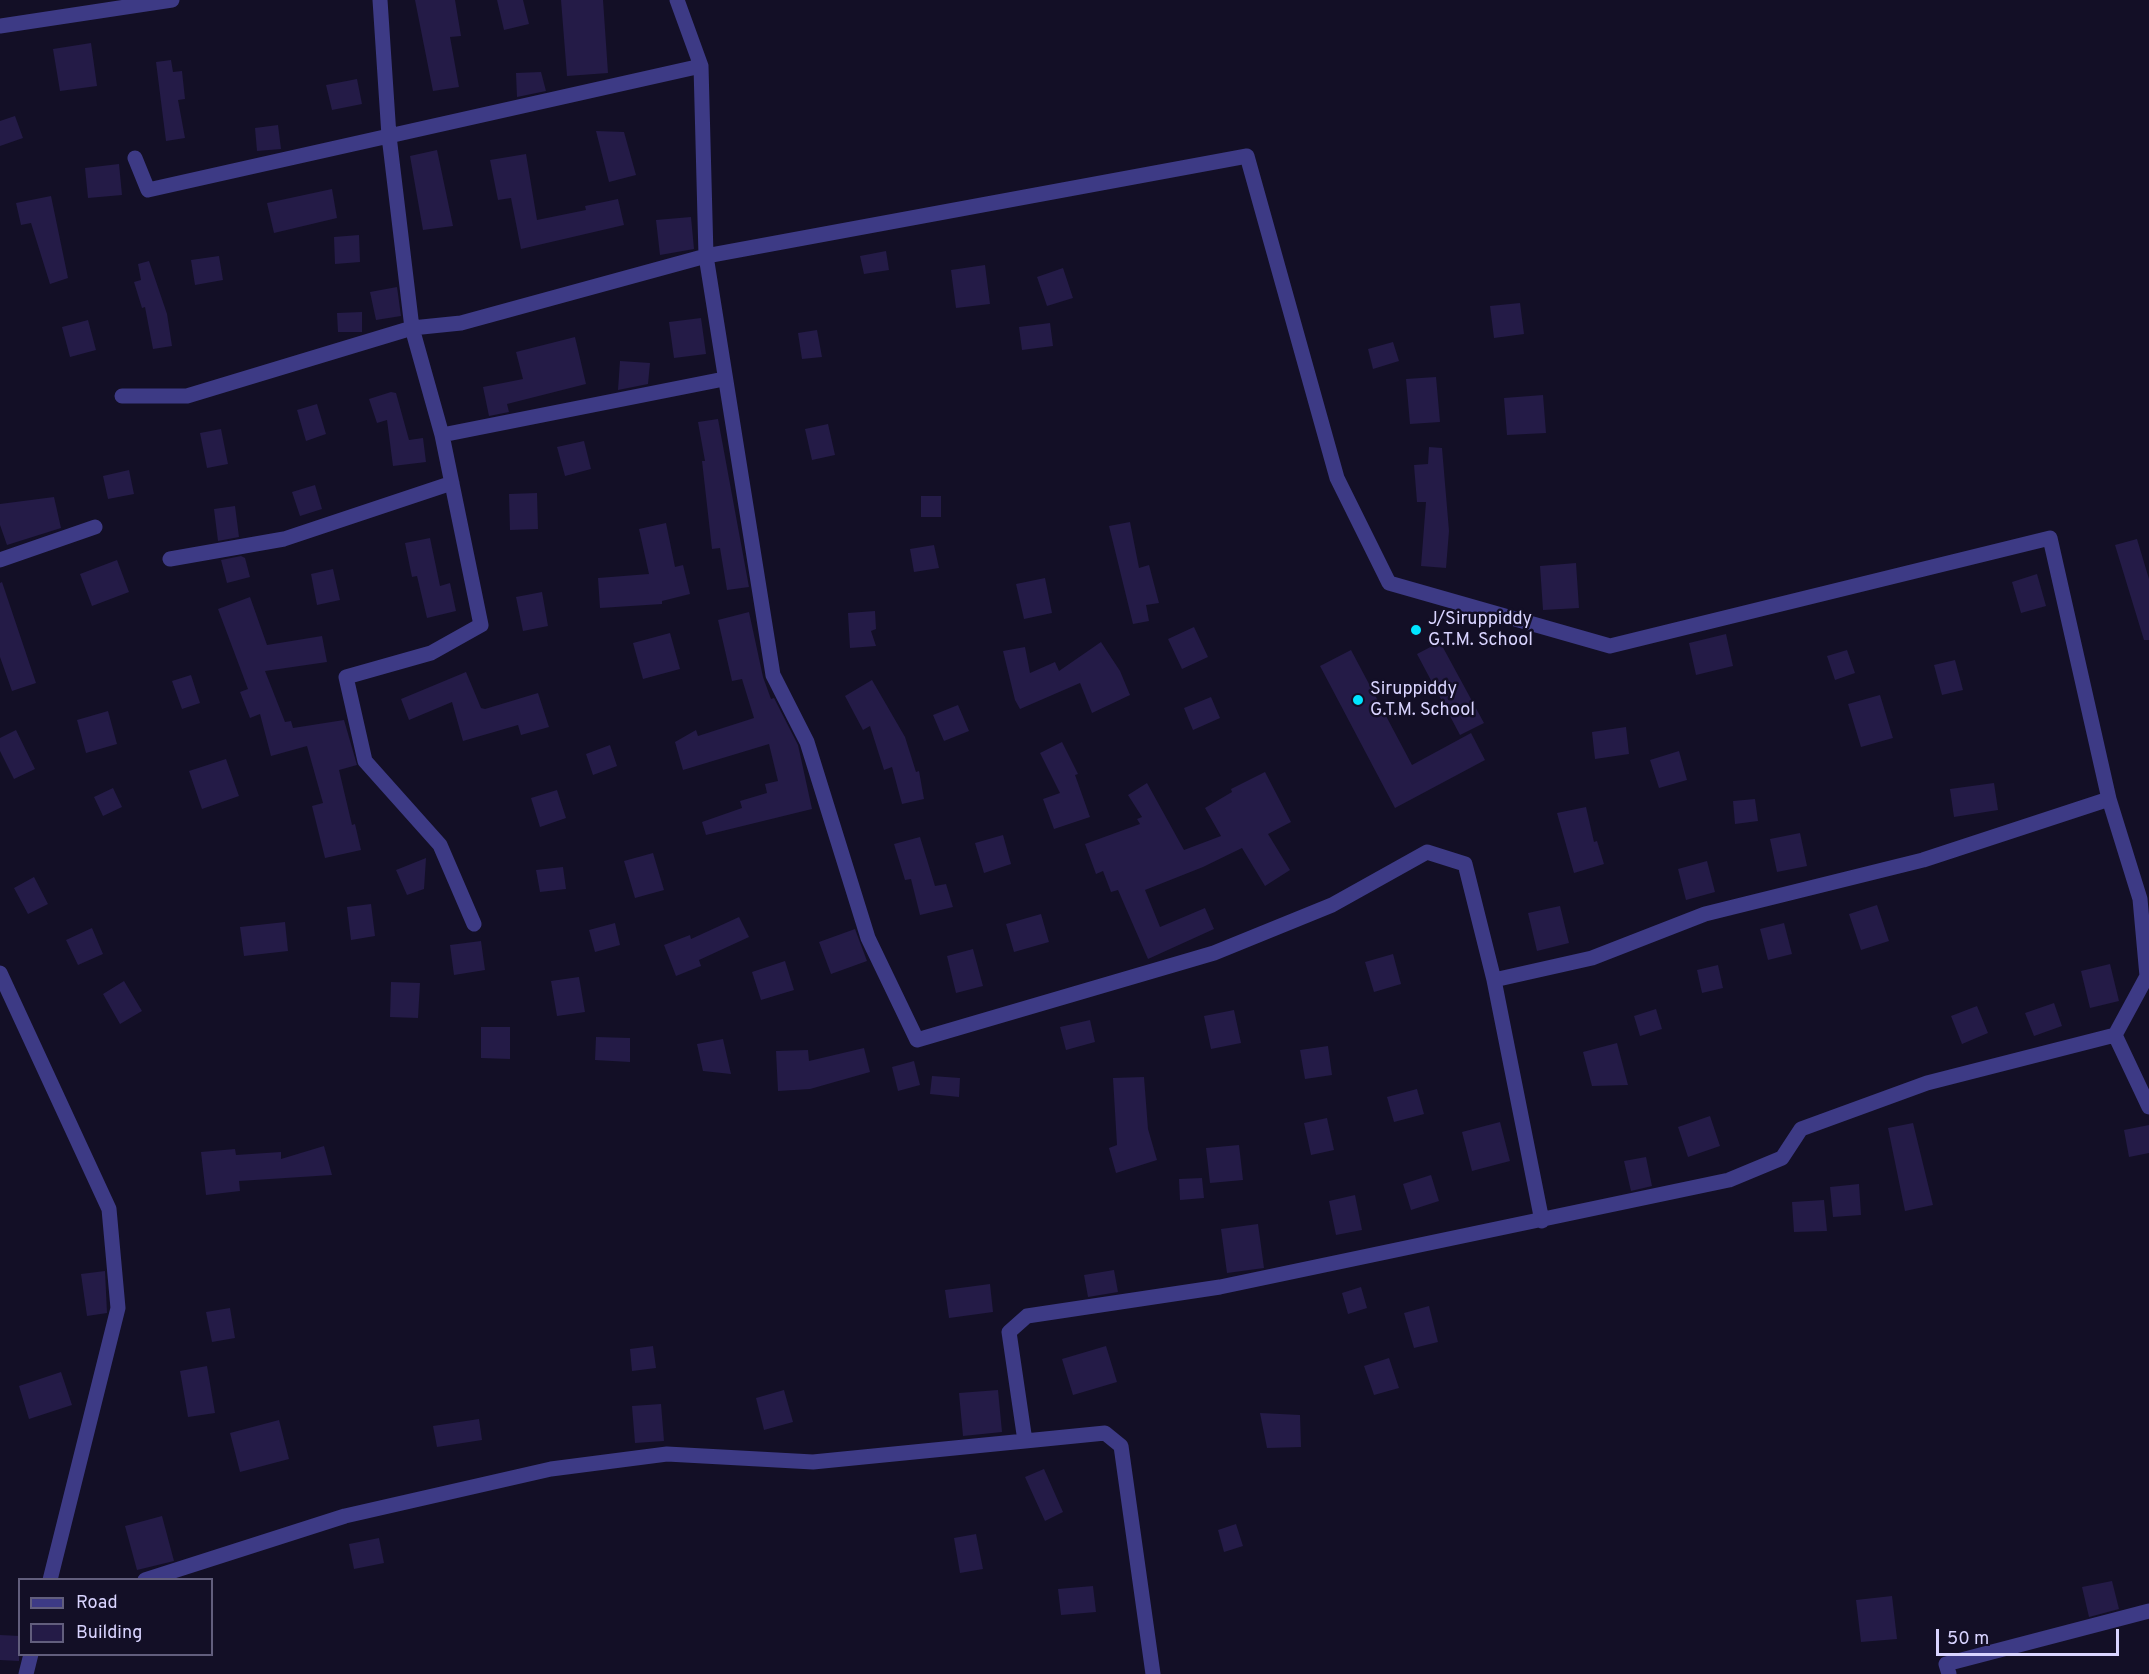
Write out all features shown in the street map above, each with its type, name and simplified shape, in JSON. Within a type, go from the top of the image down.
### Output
[{"type":"street","points":[[0,26],[172,0]]},
{"type":"street","points":[[380,0],[389,136],[412,328],[442,435],[481,625],[431,653],[346,678],[365,762],[440,845],[474,924]]},
{"type":"street","points":[[677,0],[701,66],[706,256],[773,675],[807,742],[868,938],[917,1040],[1214,953],[1332,905],[1427,852],[1465,864],[1494,980],[1542,1221]]},
{"type":"street","points":[[135,158],[148,190],[701,66]]},
{"type":"street","points":[[122,396],[187,396],[412,328],[461,323],[706,256],[1248,156],[1337,478],[1389,583],[1610,646],[2050,537],[2109,799],[2140,899],[2147,976],[2115,1035],[1927,1083],[1801,1129],[1782,1158],[1729,1180],[1220,1287],[1027,1316],[1010,1332],[1025,1441]]},
{"type":"street","points":[[442,435],[724,379]]},
{"type":"street","points":[[170,559],[284,539],[452,483]]},
{"type":"street","points":[[0,560],[95,527]]},
{"type":"street","points":[[1494,980],[1592,958],[1705,914],[1923,860],[2109,799]]},
{"type":"street","points":[[0,974],[109,1209],[118,1308],[50,1578]]},
{"type":"street","points":[[2115,1035],[2149,1107]]},
{"type":"street","points":[[151,1578],[345,1516],[551,1469],[668,1454],[813,1462],[1105,1433],[1121,1446],[1153,1674]]},
{"type":"street","points":[[1949,1674],[1946,1664],[2149,1611]]},
{"type":"street","points":[[26,1674],[30,1656]]},
{"type":"building","points":[[415,0],[455,0],[461,36],[450,37],[459,87],[433,91]]},
{"type":"building","points":[[497,0],[523,0],[529,24],[504,30]]},
{"type":"building","points":[[561,0],[603,0],[608,73],[567,76]]},
{"type":"building","points":[[91,43],[97,86],[60,91],[53,49]]},
{"type":"building","points":[[171,60],[173,72],[182,71],[185,99],[178,100],[185,138],[166,141],[156,62]]},
{"type":"building","points":[[541,72],[546,91],[517,97],[516,73]]},
{"type":"building","points":[[357,79],[362,104],[332,110],[326,85]]},
{"type":"building","points":[[15,116],[23,138],[0,146],[0,121]]},
{"type":"building","points":[[278,125],[281,149],[257,151],[255,128]]},
{"type":"building","points":[[596,131],[624,132],[636,175],[609,182]]},
{"type":"building","points":[[437,150],[453,226],[423,230],[410,156]]},
{"type":"building","points":[[526,154],[537,220],[586,210],[585,206],[618,199],[624,225],[521,249],[511,198],[498,200],[490,160]]},
{"type":"building","points":[[119,164],[122,195],[88,198],[85,168]]},
{"type":"building","points":[[332,189],[337,218],[274,233],[267,203]]},
{"type":"building","points":[[51,196],[68,278],[50,284],[31,223],[21,225],[16,203]]},
{"type":"building","points":[[691,217],[694,249],[660,255],[656,220]]},
{"type":"building","points":[[359,235],[360,262],[335,264],[334,237]]},
{"type":"building","points":[[886,251],[889,270],[864,274],[860,256]]},
{"type":"building","points":[[219,256],[223,280],[195,285],[191,260]]},
{"type":"building","points":[[149,261],[167,314],[172,346],[153,349],[145,307],[142,308],[134,282],[141,280],[138,264]]},
{"type":"building","points":[[985,265],[990,304],[956,308],[951,270]]},
{"type":"building","points":[[1063,268],[1073,298],[1047,306],[1037,277]]},
{"type":"building","points":[[397,287],[401,316],[376,320],[370,292]]},
{"type":"building","points":[[1520,303],[1524,334],[1494,338],[1490,306]]},
{"type":"building","points":[[362,312],[362,332],[338,332],[337,313]]},
{"type":"building","points":[[701,318],[706,354],[674,358],[669,322]]},
{"type":"building","points":[[88,320],[96,350],[70,357],[62,327]]},
{"type":"building","points":[[1050,323],[1053,346],[1022,350],[1019,327]]},
{"type":"building","points":[[817,330],[822,357],[802,359],[798,333]]},
{"type":"building","points":[[575,337],[586,384],[507,404],[509,412],[489,416],[483,387],[523,379],[516,352]]},
{"type":"building","points":[[1393,342],[1399,361],[1373,369],[1368,349]]},
{"type":"building","points":[[620,361],[650,363],[648,384],[618,390]]},
{"type":"building","points":[[1436,377],[1440,422],[1410,424],[1406,379]]},
{"type":"building","points":[[391,392],[396,393],[409,440],[423,438],[426,462],[393,466],[387,420],[377,423],[369,399]]},
{"type":"building","points":[[1543,395],[1546,433],[1507,435],[1504,398]]},
{"type":"building","points":[[317,404],[326,434],[306,441],[297,410]]},
{"type":"building","points":[[718,419],[749,587],[727,590],[720,548],[712,549],[702,461],[705,461],[698,422]]},
{"type":"building","points":[[828,424],[835,455],[812,460],[805,429]]},
{"type":"building","points":[[221,429],[228,464],[207,468],[200,433]]},
{"type":"building","points":[[584,441],[591,469],[565,476],[557,447]]},
{"type":"building","points":[[1429,447],[1442,448],[1449,531],[1446,568],[1421,566],[1426,502],[1417,502],[1414,465],[1428,464]]},
{"type":"building","points":[[129,470],[134,494],[108,499],[103,476]]},
{"type":"building","points":[[315,485],[322,509],[300,516],[292,492]]},
{"type":"building","points":[[537,493],[538,529],[510,530],[509,494]]},
{"type":"building","points":[[921,496],[941,496],[941,517],[921,517]]},
{"type":"building","points":[[54,497],[61,528],[7,545],[0,525],[0,504]]},
{"type":"building","points":[[235,506],[239,537],[218,541],[214,509]]},
{"type":"building","points":[[1130,522],[1139,568],[1149,565],[1159,603],[1146,605],[1149,621],[1133,624],[1109,526]]},
{"type":"building","points":[[666,523],[675,567],[683,565],[690,594],[662,601],[662,604],[600,608],[598,578],[649,574],[639,529]]},
{"type":"building","points":[[430,538],[440,586],[450,583],[456,611],[427,618],[417,576],[412,577],[405,543]]},
{"type":"building","points":[[2137,539],[2149,579],[2149,640],[2144,640],[2115,545]]},
{"type":"building","points":[[934,545],[939,568],[914,572],[910,549]]},
{"type":"building","points":[[241,556],[245,558],[250,577],[227,583],[221,560]]},
{"type":"building","points":[[117,560],[129,592],[92,606],[80,574]]},
{"type":"building","points":[[1576,563],[1579,608],[1543,610],[1540,566]]},
{"type":"building","points":[[333,569],[340,600],[317,605],[311,574]]},
{"type":"building","points":[[2037,574],[2046,606],[2021,613],[2012,582]]},
{"type":"building","points":[[1045,578],[1052,613],[1024,619],[1016,584]]},
{"type":"building","points":[[2,582],[36,683],[12,691],[0,657],[0,583]]},
{"type":"building","points":[[542,592],[548,626],[523,631],[516,597]]},
{"type":"building","points":[[250,597],[267,645],[322,636],[327,662],[265,671],[285,722],[291,721],[293,728],[344,720],[357,765],[339,770],[352,825],[355,824],[361,850],[325,858],[312,806],[323,803],[307,746],[271,756],[260,714],[250,718],[240,692],[248,689],[218,609]]},
{"type":"building","points":[[875,611],[876,629],[871,631],[876,646],[850,648],[848,613]]},
{"type":"building","points":[[749,612],[763,677],[771,699],[774,698],[798,745],[812,809],[706,835],[702,822],[742,808],[740,801],[767,793],[765,784],[778,781],[769,744],[683,770],[675,742],[696,730],[698,736],[754,718],[742,679],[732,681],[718,620]]},
{"type":"building","points":[[1194,627],[1208,657],[1182,669],[1168,639]]},
{"type":"building","points":[[670,633],[680,669],[643,679],[633,643]]},
{"type":"building","points":[[1726,634],[1733,666],[1696,675],[1689,643]]},
{"type":"building","points":[[1101,642],[1120,671],[1130,695],[1092,713],[1080,683],[1020,709],[1015,700],[1003,651],[1025,647],[1030,673],[1055,662],[1059,671]]},
{"type":"building","name":"Siruppiddy G.T.M. School","points":[[1440,642],[1484,723],[1460,735],[1417,654]]},
{"type":"building","name":"Siruppiddy G.T.M. School","points":[[1351,650],[1412,765],[1471,733],[1485,760],[1395,808],[1320,666]]},
{"type":"building","points":[[1847,650],[1855,673],[1835,680],[1827,656]]},
{"type":"building","points":[[1955,660],[1963,690],[1942,695],[1934,665]]},
{"type":"building","points":[[466,672],[481,708],[485,709],[538,693],[549,727],[521,735],[518,725],[463,741],[452,702],[409,720],[401,699]]},
{"type":"building","points":[[191,675],[200,703],[182,709],[172,681]]},
{"type":"building","points":[[872,680],[905,737],[916,772],[919,771],[924,799],[902,804],[892,767],[884,770],[870,726],[863,730],[845,696]]},
{"type":"building","points":[[1880,695],[1893,738],[1861,747],[1848,704]]},
{"type":"building","points":[[1211,697],[1220,718],[1193,730],[1184,708]]},
{"type":"building","points":[[958,705],[969,731],[944,741],[933,715]]},
{"type":"building","points":[[108,711],[117,744],[86,753],[77,720]]},
{"type":"building","points":[[1626,727],[1629,754],[1595,759],[1592,732]]},
{"type":"building","points":[[16,730],[35,769],[14,779],[0,751],[0,738]]},
{"type":"building","points":[[1062,742],[1078,774],[1075,775],[1090,817],[1054,829],[1043,799],[1060,793],[1040,753]]},
{"type":"building","points":[[610,745],[617,766],[593,775],[586,754]]},
{"type":"building","points":[[1679,751],[1687,780],[1659,788],[1650,760]]},
{"type":"building","points":[[226,759],[239,796],[202,809],[189,771]]},
{"type":"building","points":[[1265,772],[1291,822],[1268,834],[1290,870],[1265,886],[1242,848],[1203,867],[1145,890],[1160,927],[1205,908],[1214,929],[1148,959],[1118,890],[1111,892],[1103,871],[1096,874],[1085,844],[1140,824],[1137,819],[1142,817],[1128,795],[1147,783],[1184,850],[1221,836],[1205,808],[1232,792],[1231,789]]},
{"type":"building","points":[[1994,783],[1998,810],[1954,817],[1950,789]]},
{"type":"building","points":[[113,788],[122,807],[103,816],[94,797]]},
{"type":"building","points":[[557,790],[566,818],[540,827],[531,798]]},
{"type":"building","points":[[1755,799],[1758,821],[1735,824],[1733,801]]},
{"type":"building","points":[[1586,807],[1594,842],[1597,841],[1604,864],[1574,873],[1557,813]]},
{"type":"building","points":[[1800,833],[1807,866],[1777,872],[1770,839]]},
{"type":"building","points":[[1003,835],[1011,864],[984,873],[975,843]]},
{"type":"building","points":[[920,837],[935,886],[946,884],[953,907],[920,915],[911,879],[905,880],[894,844]]},
{"type":"building","points":[[653,853],[664,890],[635,898],[624,861]]},
{"type":"building","points":[[426,858],[424,889],[407,895],[396,870]]},
{"type":"building","points":[[1707,861],[1715,892],[1686,900],[1678,869]]},
{"type":"building","points":[[563,867],[566,889],[540,892],[536,870]]},
{"type":"building","points":[[34,877],[48,904],[28,914],[14,888]]},
{"type":"building","points":[[371,904],[375,936],[351,940],[347,907]]},
{"type":"building","points":[[1877,905],[1889,941],[1861,950],[1849,914]]},
{"type":"building","points":[[1560,906],[1569,943],[1537,951],[1528,913]]},
{"type":"building","points":[[1041,914],[1049,942],[1014,952],[1006,924]]},
{"type":"building","points":[[739,917],[749,937],[699,960],[701,966],[676,976],[664,945],[690,935],[691,939]]},
{"type":"building","points":[[285,922],[288,951],[244,956],[240,927]]},
{"type":"building","points":[[615,923],[620,945],[595,952],[589,930]]},
{"type":"building","points":[[1784,923],[1792,954],[1768,960],[1760,929]]},
{"type":"building","points":[[92,928],[103,954],[78,965],[66,940]]},
{"type":"building","points":[[855,929],[867,961],[831,974],[819,942]]},
{"type":"building","points":[[481,941],[485,970],[454,975],[450,945]]},
{"type":"building","points":[[973,949],[983,986],[956,993],[947,956]]},
{"type":"building","points":[[1393,954],[1401,984],[1374,992],[1365,962]]},
{"type":"building","points":[[785,961],[794,990],[761,1000],[752,972]]},
{"type":"building","points":[[2110,964],[2119,1001],[2090,1008],[2081,971]]},
{"type":"building","points":[[1718,965],[1723,988],[1702,993],[1697,970]]},
{"type":"building","points":[[579,977],[585,1012],[557,1016],[551,981]]},
{"type":"building","points":[[124,981],[142,1011],[120,1024],[103,994]]},
{"type":"building","points":[[391,982],[420,983],[418,1018],[390,1017]]},
{"type":"building","points":[[2054,1003],[2062,1026],[2034,1036],[2025,1013]]},
{"type":"building","points":[[1977,1006],[1988,1033],[1962,1044],[1951,1016]]},
{"type":"building","points":[[1656,1009],[1662,1029],[1640,1036],[1634,1016]]},
{"type":"building","points":[[1234,1010],[1241,1043],[1211,1049],[1204,1016]]},
{"type":"building","points":[[1090,1020],[1095,1042],[1066,1050],[1060,1027]]},
{"type":"building","points":[[481,1027],[510,1027],[510,1059],[481,1058]]},
{"type":"building","points":[[596,1037],[630,1038],[630,1062],[595,1060]]},
{"type":"building","points":[[723,1039],[731,1074],[703,1071],[697,1044]]},
{"type":"building","points":[[1617,1043],[1628,1085],[1592,1086],[1583,1052]]},
{"type":"building","points":[[1328,1046],[1332,1075],[1305,1079],[1300,1050]]},
{"type":"building","points":[[864,1048],[870,1072],[810,1089],[778,1091],[776,1051],[808,1050],[809,1061]]},
{"type":"building","points":[[914,1061],[920,1085],[898,1091],[892,1067]]},
{"type":"building","points":[[932,1076],[960,1078],[959,1097],[930,1094]]},
{"type":"building","points":[[1144,1077],[1148,1129],[1157,1160],[1116,1173],[1109,1148],[1117,1145],[1113,1078]]},
{"type":"building","points":[[1417,1089],[1424,1114],[1394,1122],[1387,1097]]},
{"type":"building","points":[[1710,1116],[1720,1146],[1688,1157],[1678,1127]]},
{"type":"building","points":[[1327,1118],[1334,1150],[1311,1155],[1304,1123]]},
{"type":"building","points":[[1500,1122],[1510,1161],[1472,1171],[1462,1132]]},
{"type":"building","points":[[1913,1123],[1933,1205],[1905,1211],[1888,1128]]},
{"type":"building","points":[[2149,1125],[2149,1153],[2129,1157],[2124,1130]]},
{"type":"building","points":[[1239,1145],[1243,1180],[1210,1183],[1206,1148]]},
{"type":"building","points":[[324,1146],[332,1175],[239,1181],[240,1191],[206,1195],[201,1152],[235,1149],[236,1155],[281,1152],[281,1159]]},
{"type":"building","points":[[1646,1157],[1652,1186],[1631,1191],[1624,1161]]},
{"type":"building","points":[[1431,1175],[1439,1201],[1411,1210],[1403,1184]]},
{"type":"building","points":[[1202,1178],[1204,1198],[1180,1200],[1179,1179]]},
{"type":"building","points":[[1859,1184],[1861,1215],[1833,1217],[1830,1187]]},
{"type":"building","points":[[1355,1195],[1362,1230],[1336,1235],[1329,1201]]},
{"type":"building","points":[[1824,1200],[1827,1231],[1794,1232],[1792,1202]]},
{"type":"building","points":[[1258,1224],[1264,1268],[1227,1273],[1221,1229]]},
{"type":"building","points":[[1114,1270],[1118,1292],[1088,1297],[1084,1275]]},
{"type":"building","points":[[105,1271],[107,1313],[87,1316],[81,1274]]},
{"type":"building","points":[[990,1284],[993,1312],[949,1318],[945,1290]]},
{"type":"building","points":[[1361,1287],[1367,1308],[1348,1314],[1342,1293]]},
{"type":"building","points":[[1429,1306],[1438,1342],[1414,1348],[1404,1313]]},
{"type":"building","points":[[230,1308],[235,1338],[212,1342],[206,1312]]},
{"type":"building","points":[[653,1346],[656,1368],[632,1371],[630,1349]]},
{"type":"building","points":[[1106,1346],[1117,1382],[1073,1395],[1062,1359]]},
{"type":"building","points":[[1389,1358],[1399,1388],[1374,1395],[1364,1366]]},
{"type":"building","points":[[207,1366],[215,1413],[188,1417],[180,1371]]},
{"type":"building","points":[[61,1372],[72,1405],[29,1419],[19,1386]]},
{"type":"building","points":[[784,1390],[793,1422],[764,1430],[756,1398]]},
{"type":"building","points":[[998,1390],[1002,1432],[963,1436],[959,1393]]},
{"type":"building","points":[[661,1404],[664,1441],[635,1443],[632,1406]]},
{"type":"building","points":[[1260,1413],[1300,1415],[1301,1447],[1267,1448]]},
{"type":"building","points":[[479,1419],[482,1440],[437,1447],[433,1426]]},
{"type":"building","points":[[279,1420],[289,1459],[240,1472],[230,1433]]},
{"type":"building","points":[[1044,1469],[1063,1512],[1045,1521],[1025,1477]]},
{"type":"building","points":[[162,1516],[174,1561],[137,1570],[125,1526]]},
{"type":"building","points":[[1236,1524],[1243,1546],[1224,1552],[1218,1530]]},
{"type":"building","points":[[976,1534],[983,1569],[960,1573],[954,1538]]},
{"type":"building","points":[[379,1538],[384,1563],[354,1569],[349,1544]]},
{"type":"building","points":[[2112,1581],[2119,1609],[2089,1617],[2082,1587]]},
{"type":"building","points":[[1093,1586],[1096,1612],[1061,1615],[1058,1589]]},
{"type":"building","points":[[1892,1596],[1897,1639],[1861,1642],[1856,1600]]},
{"type":"building","points":[[0,1635],[18,1636],[19,1661],[0,1660]]},
{"type":"place","name":"J/Siruppiddy G.T.M. School","points":[[1416,630]]},
{"type":"place","name":"Siruppiddy G.T.M. School","points":[[1358,700]]}]
